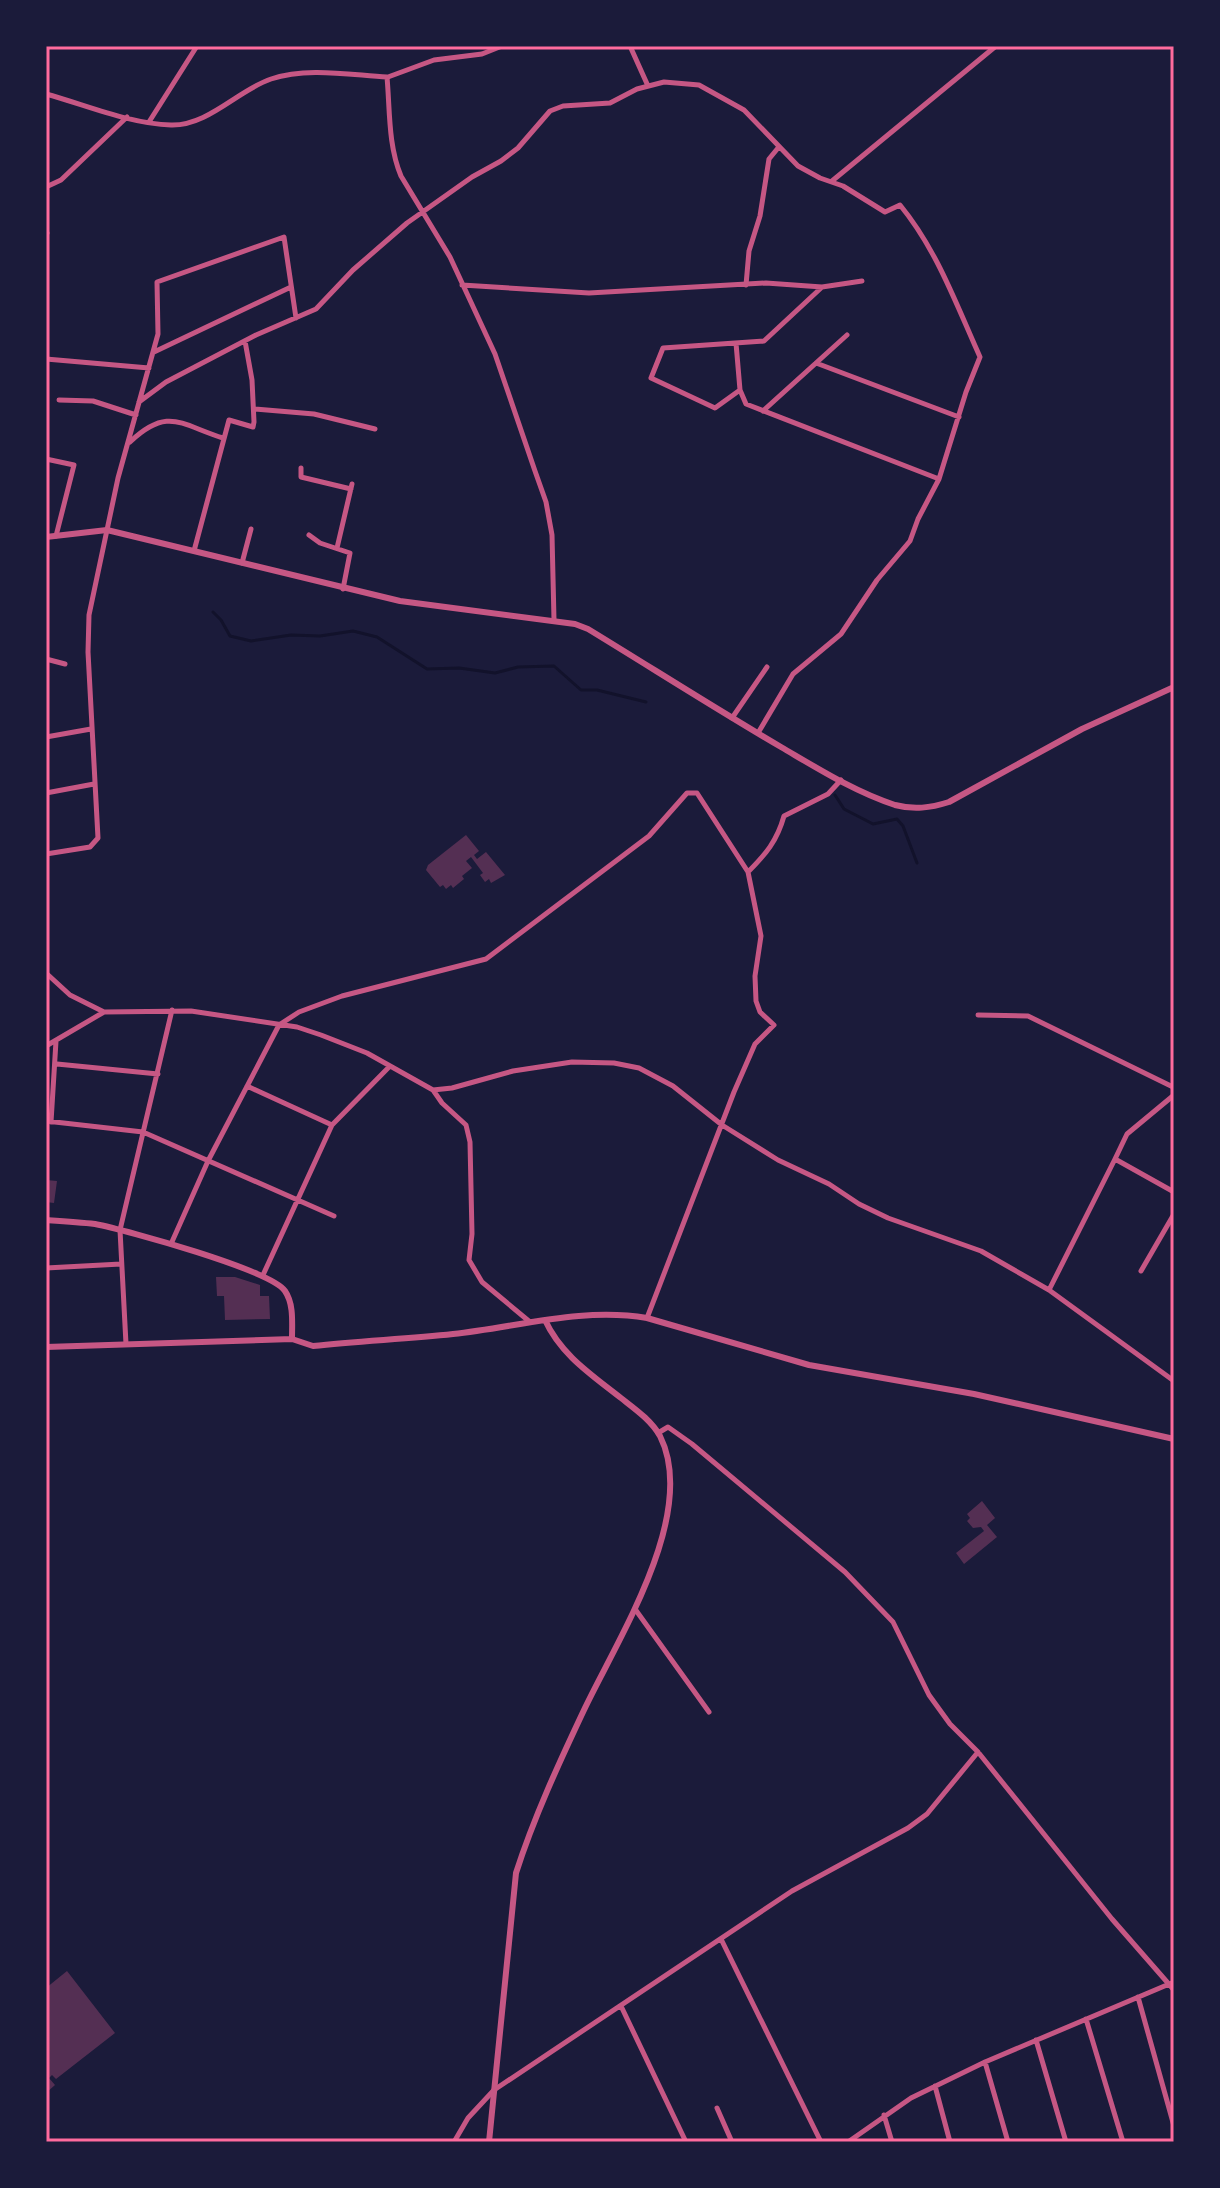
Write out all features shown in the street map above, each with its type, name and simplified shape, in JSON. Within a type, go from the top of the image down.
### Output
[{"type":"street","points":[[149,122],[197,46]]},
{"type":"street","points":[[46,94],[127,117],[174,125],[190,122],[254,86],[284,75],[311,73],[387,77],[434,60],[482,54],[502,46]]},
{"type":"street","points":[[630,46],[648,86]]},
{"type":"street","points":[[832,181],[996,46]]},
{"type":"street","points":[[387,77],[396,163],[439,235],[495,354],[546,502],[552,535],[554,620]]},
{"type":"street","points":[[139,402],[166,382],[316,309],[387,240],[472,177],[509,154],[550,111],[563,106],[610,103],[664,82],[699,85],[744,110],[798,166],[832,181],[885,212],[900,205],[916,224],[942,268],[980,357],[939,479],[922,509],[910,541],[870,590],[841,634],[793,674],[758,733]]},
{"type":"street","points":[[46,187],[68,174],[127,117]]},
{"type":"street","points":[[746,285],[749,251],[760,216],[769,159],[778,148]]},
{"type":"street","points":[[46,854],[90,847],[97,841],[89,615],[118,478],[158,334],[157,282],[284,237],[296,318]]},
{"type":"street","points":[[462,285],[589,293],[746,285],[822,287],[862,281]]},
{"type":"street","points":[[153,353],[291,287]]},
{"type":"street","points":[[740,390],[715,408],[651,378],[663,348],[764,341],[822,287]]},
{"type":"street","points":[[763,411],[847,335]]},
{"type":"street","points":[[194,551],[229,420],[253,427],[255,409],[245,341]]},
{"type":"street","points":[[736,343],[740,390],[746,404],[939,479]]},
{"type":"street","points":[[46,359],[149,368]]},
{"type":"street","points":[[816,363],[959,417]]},
{"type":"street","points":[[59,400],[93,401],[136,415]]},
{"type":"street","points":[[255,409],[314,414],[375,429]]},
{"type":"street","points":[[130,442],[138,434],[168,419],[223,438]]},
{"type":"street","points":[[46,459],[74,465],[56,536]]},
{"type":"street","points":[[301,468],[301,477],[351,487],[337,548]]},
{"type":"street","points":[[242,563],[251,529]]},
{"type":"street","points":[[46,539],[107,530],[400,601],[554,620],[588,629],[758,733],[841,780],[895,805],[930,808],[972,791],[1082,729],[1174,687]]},
{"type":"street","points":[[309,535],[320,543],[348,551],[351,556],[343,589]]},
{"type":"street","points":[[46,659],[65,664]]},
{"type":"street","points":[[732,718],[767,667]]},
{"type":"street","points":[[46,737],[91,729]]},
{"type":"street","points":[[748,872],[770,850],[779,835],[784,816],[828,794],[841,780]]},
{"type":"street","points":[[46,793],[94,784]]},
{"type":"street","points":[[171,1245],[208,1161],[279,1025],[299,1012],[342,996],[486,959],[649,836],[687,793],[697,793],[748,872],[761,936],[755,976],[756,1001],[760,1012],[774,1025],[755,1044],[647,1318]]},
{"type":"street","points":[[46,973],[70,995],[104,1012],[172,1010],[297,1027],[390,1066],[433,1090],[466,1125],[470,1142],[472,1234],[469,1260],[482,1282],[530,1323]]},
{"type":"street","points":[[126,1344],[120,1230],[172,1010]]},
{"type":"street","points":[[46,1046],[104,1012]]},
{"type":"street","points":[[978,1015],[1028,1016],[1174,1088],[1127,1134],[1049,1290]]},
{"type":"street","points":[[56,1041],[57,1064],[48,1121],[143,1132],[334,1216]]},
{"type":"street","points":[[433,1090],[534,1067],[572,1062],[614,1063],[639,1068],[673,1086],[722,1125],[778,1160],[829,1184],[872,1211],[981,1251],[1049,1290],[1174,1381]]},
{"type":"street","points":[[57,1064],[158,1074]]},
{"type":"street","points":[[263,1275],[332,1125],[390,1066]]},
{"type":"street","points":[[247,1086],[332,1125]]},
{"type":"street","points":[[1115,1159],[1174,1192]]},
{"type":"street","points":[[1141,1271],[1174,1214]]},
{"type":"street","points":[[46,1220],[120,1230],[263,1275],[284,1290],[290,1301],[292,1339]]},
{"type":"street","points":[[46,1268],[121,1264]]},
{"type":"street","points":[[46,1347],[292,1339],[313,1346],[452,1334],[592,1313],[620,1313],[809,1365],[974,1394],[1174,1439]]},
{"type":"street","points":[[489,2142],[516,1873],[529,1832],[634,1608],[657,1553],[666,1521],[669,1474],[658,1433],[634,1408],[568,1356],[545,1320]]},
{"type":"street","points":[[658,1433],[668,1427],[692,1444],[845,1572],[893,1622],[929,1695],[950,1724],[978,1752],[1112,1919],[1174,1990]]},
{"type":"street","points":[[634,1608],[709,1712]]},
{"type":"street","points":[[454,2142],[468,2118],[494,2090],[792,1891],[904,1830],[927,1814],[978,1752]]},
{"type":"street","points":[[721,1939],[821,2142]]},
{"type":"street","points":[[848,2142],[884,2115],[935,2086],[1171,1983]]},
{"type":"street","points":[[1138,1997],[1174,2126]]},
{"type":"street","points":[[621,2006],[686,2142]]},
{"type":"street","points":[[1086,2019],[1123,2142]]},
{"type":"street","points":[[1036,2040],[1066,2142]]},
{"type":"street","points":[[985,2062],[1008,2142]]},
{"type":"street","points":[[935,2086],[950,2142]]},
{"type":"street","points":[[717,2108],[732,2142]]},
{"type":"street","points":[[884,2115],[892,2142]]},
{"type":"building","points":[[466,835],[479,851],[474,855],[477,859],[486,852],[505,875],[491,883],[489,879],[485,882],[480,875],[483,873],[471,857],[466,861],[472,868],[462,876],[464,879],[453,888],[451,885],[446,889],[443,885],[440,887],[426,870],[428,865]]},
{"type":"building","points":[[46,1180],[57,1181],[54,1203],[46,1202]]},
{"type":"building","points":[[216,1277],[235,1277],[260,1285],[260,1296],[269,1296],[270,1319],[225,1320],[224,1296],[217,1296]]},
{"type":"building","points":[[982,1501],[995,1518],[987,1525],[997,1537],[964,1564],[956,1553],[984,1531],[981,1527],[973,1528],[967,1521],[970,1518],[967,1514]]},
{"type":"building","points":[[67,1971],[115,2033],[56,2079],[52,2075],[49,2078],[55,2085],[46,2093],[46,1988]]},
{"type":"waterway","points":[[213,612],[230,636],[251,641],[353,631],[377,637],[427,669],[459,668],[495,673],[518,667],[554,666],[581,690],[597,690],[646,702]]},
{"type":"waterway","points":[[835,795],[844,809],[873,824],[897,819],[903,826],[917,863]]}]
